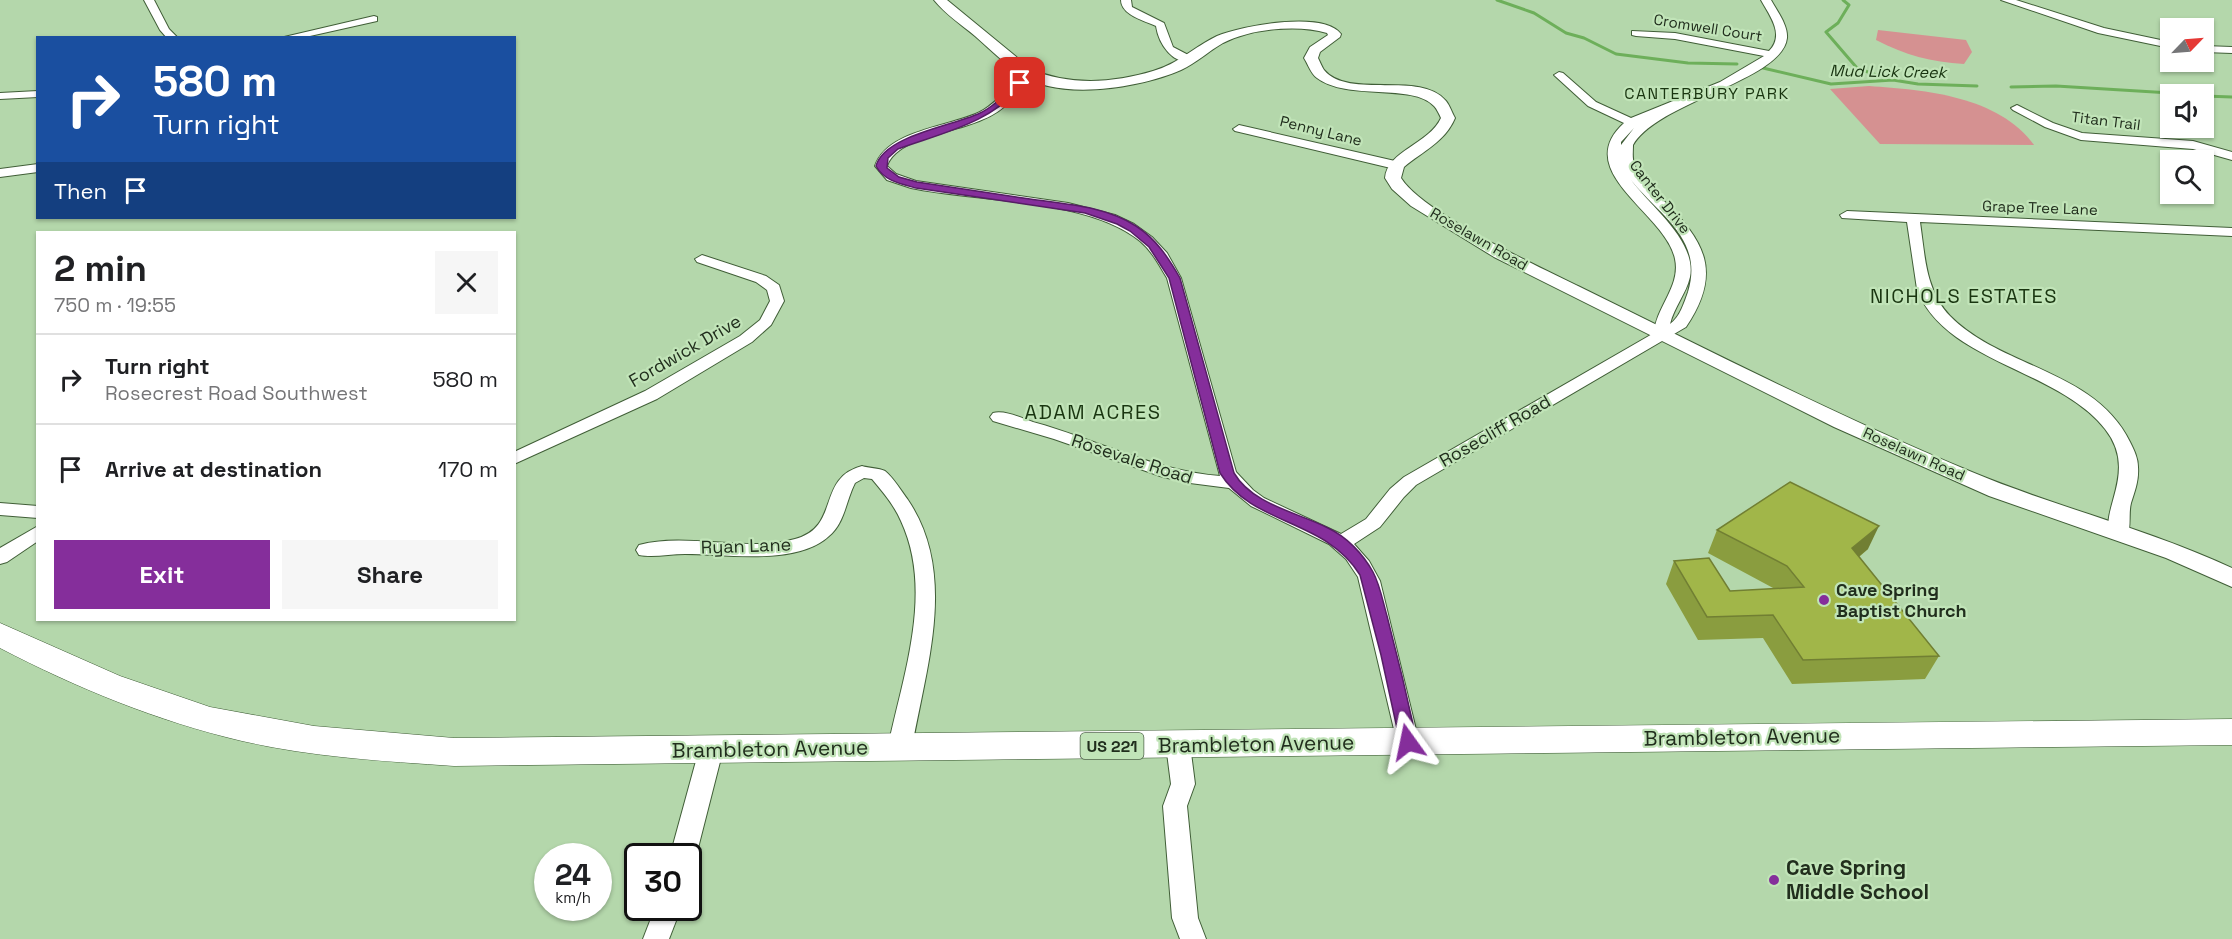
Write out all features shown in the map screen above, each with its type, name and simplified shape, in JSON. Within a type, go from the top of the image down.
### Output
[{"type":"main road","name":"Brambleton Avenue","points":[[5,637],[48,660],[111,687],[177,710],[237,726],[301,738],[454,752],[2232,732]]},
{"type":"street","points":[[149,0],[165,30],[172,36]]},
{"type":"street","points":[[940,0],[1034,76],[1049,81],[1069,83],[1124,80],[1167,71],[1190,60],[1221,39],[1244,33],[1307,26],[1331,30],[1335,34],[1334,37],[1315,50],[1311,58],[1312,64],[1322,76],[1342,84],[1418,93],[1440,102],[1447,111],[1448,118],[1442,132],[1395,165]]},
{"type":"street","points":[[1126,0],[1129,9],[1161,25],[1163,38],[1169,49],[1190,60]]},
{"type":"street","points":[[1766,0],[1778,23],[1782,39],[1775,55]]},
{"type":"street","points":[[2006,0],[2102,31],[2160,43]]},
{"type":"street","points":[[294,36],[374,19]]},
{"type":"street","name":"Cromwell Court","points":[[1636,33],[1675,36],[1775,55]]},
{"type":"street","points":[[2214,49],[2232,50]]},
{"type":"street","name":"Canter Drive","points":[[1638,125],[1627,146],[1627,164],[1689,236],[1701,265],[1698,290],[1682,321],[1678,326],[1662,334],[1661,321],[1679,288],[1683,266],[1676,243],[1668,230],[1621,177],[1616,168],[1613,146],[1622,131],[1638,125],[1669,114],[1685,101],[1756,67],[1775,55]]},
{"type":"street","points":[[1559,75],[1592,104],[1638,125]]},
{"type":"street","points":[[1034,76],[1020,83],[1001,103],[982,116],[895,147],[883,157],[881,166],[888,174],[910,184],[1086,210],[1120,221],[1143,236],[1163,257],[1174,278],[1227,473],[1233,483],[1259,504],[1324,532],[1341,543],[1359,561],[1367,575],[1389,655],[1408,742]]},
{"type":"street","points":[[0,96],[36,93]]},
{"type":"street","name":"Titan Trail","points":[[2017,108],[2068,133],[2098,138],[2193,145],[2232,156]]},
{"type":"street","name":"Penny Lane","points":[[1239,129],[1395,165]]},
{"type":"street","name":"Roselawn Road","points":[[1395,165],[1392,175],[1401,188],[1451,225],[1476,240],[1662,334],[1786,395],[1974,481],[2034,506],[2183,556],[2232,578]]},
{"type":"street","points":[[0,173],[36,168]]},
{"type":"street","name":"Grape Tree Lane","points":[[1847,215],[2232,232]]},
{"type":"street","points":[[1913,219],[1925,291],[1936,311],[1974,340],[2082,398],[2111,425],[2128,456],[2130,471],[2120,514],[2119,534]]},
{"type":"street","name":"Fordwick Drive","points":[[516,458],[651,394],[746,339],[766,322],[777,302],[774,288],[761,279],[702,259]]},
{"type":"street","name":"Rosecliff Road","points":[[1341,543],[1373,523],[1397,493],[1416,477],[1662,334]]},
{"type":"street","name":"Rosevale Road","points":[[999,417],[1069,438],[1174,476],[1210,483],[1233,483]]},
{"type":"street","name":"Ryan Lane","points":[[646,550],[681,547],[736,549],[799,545],[810,541],[831,523],[848,479],[862,472],[878,475],[891,490],[913,525],[925,570],[923,631],[900,747]]},
{"type":"street","points":[[0,509],[36,512]]},
{"type":"street","points":[[0,557],[36,533]]},
{"type":"street","points":[[1178,745],[1183,784],[1175,806],[1185,918],[1193,939]]},
{"type":"street","points":[[686,843],[711,750]]},
{"type":"street","points":[[656,939],[663,921]]},
{"type":"shaded area","points":[[1878,30],[1966,40],[1972,52],[1964,64],[1940,62],[1908,54],[1876,40]]},
{"type":"shaded area","points":[[1869,86],[1937,94],[1981,106],[2001,116],[2019,129],[2034,145],[1880,144],[1830,89]]},
{"type":"building","points":[[1790,482],[1879,526],[1852,548],[1939,656],[1803,660],[1773,615],[1707,617],[1674,561],[1709,558],[1730,591],[1804,587],[1787,566],[1717,530]]},
{"type":"waterway","name":"Mud Lick Creek","points":[[1497,0],[1534,13],[1566,33],[1584,38],[1616,54],[1688,63],[1737,64]]},
{"type":"waterway","points":[[1843,0],[1849,5],[1838,23],[1826,32],[1857,68],[1876,75]]},
{"type":"waterway","name":"Mud Lick Creek","points":[[1763,68],[1831,84],[1893,80],[1918,84],[1977,86]]},
{"type":"waterway","name":"Mud Lick Creek","points":[[2011,87],[2056,86],[2160,92]]},
{"type":"waterway","name":"Mud Lick Creek","points":[[2214,96],[2232,97]]},
{"type":"place","name":"Cave Spring Baptist Church","points":[[1824,600]]},
{"type":"place","name":"Cave Spring Middle School","points":[[1774,880]]},
{"type":"district","name":"CANTERBURY PARK","points":[[1707,93]]},
{"type":"district","name":"NICHOLS ESTATES","points":[[1964,296]]},
{"type":"district","name":"ADAM ACRES","points":[[1093,412]]},
{"type":"route","points":[[1020,83],[993,110],[982,116],[895,147],[883,157],[881,166],[883,170],[896,179],[916,185],[1086,210],[1120,221],[1133,228],[1153,245],[1163,257],[1174,278],[1227,473],[1233,483],[1259,504],[1324,532],[1341,543],[1359,561],[1367,575],[1389,655],[1408,742]]}]
